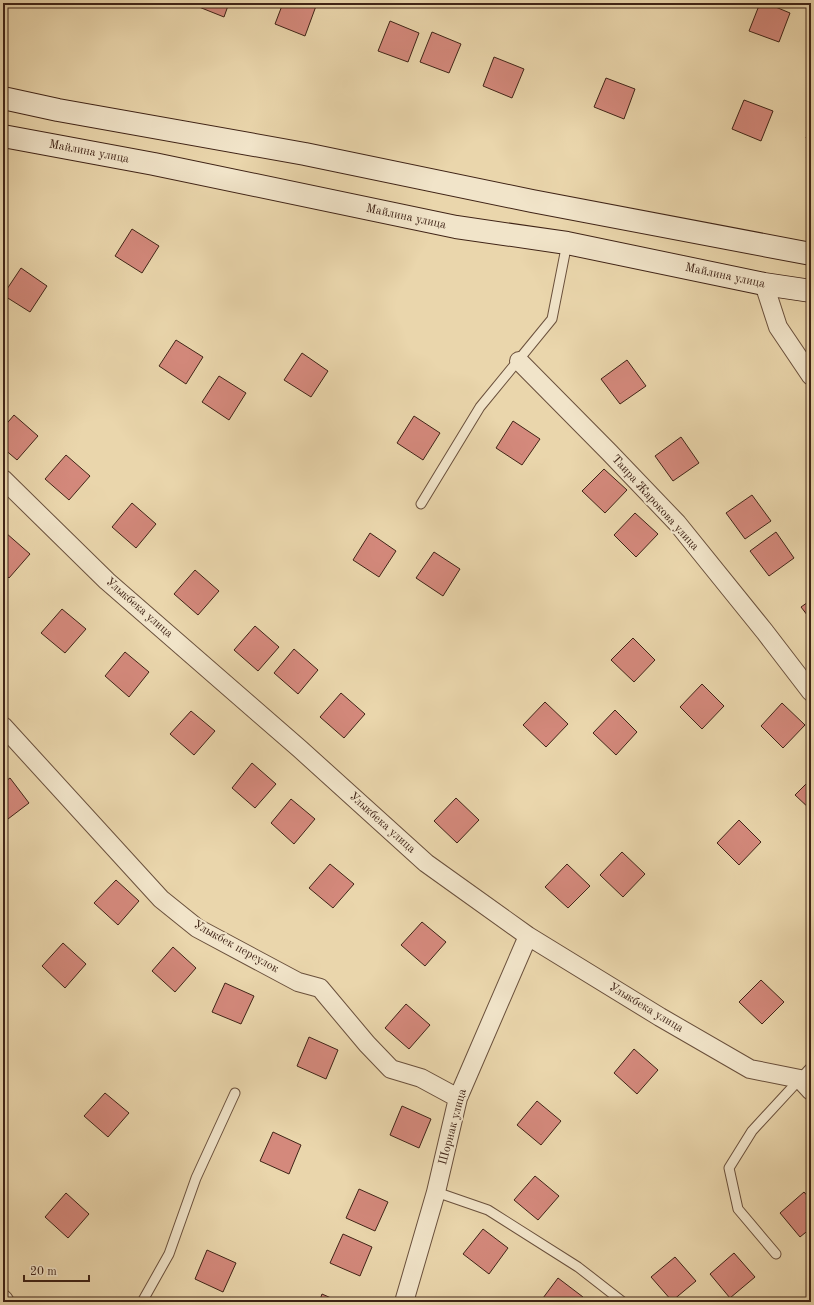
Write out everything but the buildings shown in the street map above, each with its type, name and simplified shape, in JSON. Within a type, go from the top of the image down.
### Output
[{"type":"street","points":[[3,98],[58,110],[305,154],[532,201],[811,254]]},
{"type":"street","name":"Майлина улица","points":[[3,136],[154,164],[456,227],[567,243],[764,284],[811,291]]},
{"type":"street","points":[[764,284],[778,326],[811,376]]},
{"type":"street","name":"Таира Жарокова улица","points":[[519,361],[677,523],[765,632],[811,692]]},
{"type":"street","name":"Улыкбека улица","points":[[3,479],[107,581],[300,749],[426,863],[528,936],[660,1017],[750,1069],[807,1079]]},
{"type":"street","name":"Улыкбек переулок","points":[[3,726],[161,898],[197,928],[298,982],[320,988],[367,1044],[391,1068],[421,1078],[458,1098]]},
{"type":"street","name":"Шорнак улица","points":[[404,1302],[436,1192],[458,1098],[528,936]]},
{"type":"lane","points":[[421,504],[480,407],[552,319],[567,243]]},
{"type":"lane","points":[[776,1254],[738,1209],[728,1168],[752,1131],[807,1079]]},
{"type":"lane","points":[[142,1302],[169,1254],[196,1178],[235,1093]]},
{"type":"lane","points":[[436,1192],[488,1210],[578,1267],[623,1302]]}]
